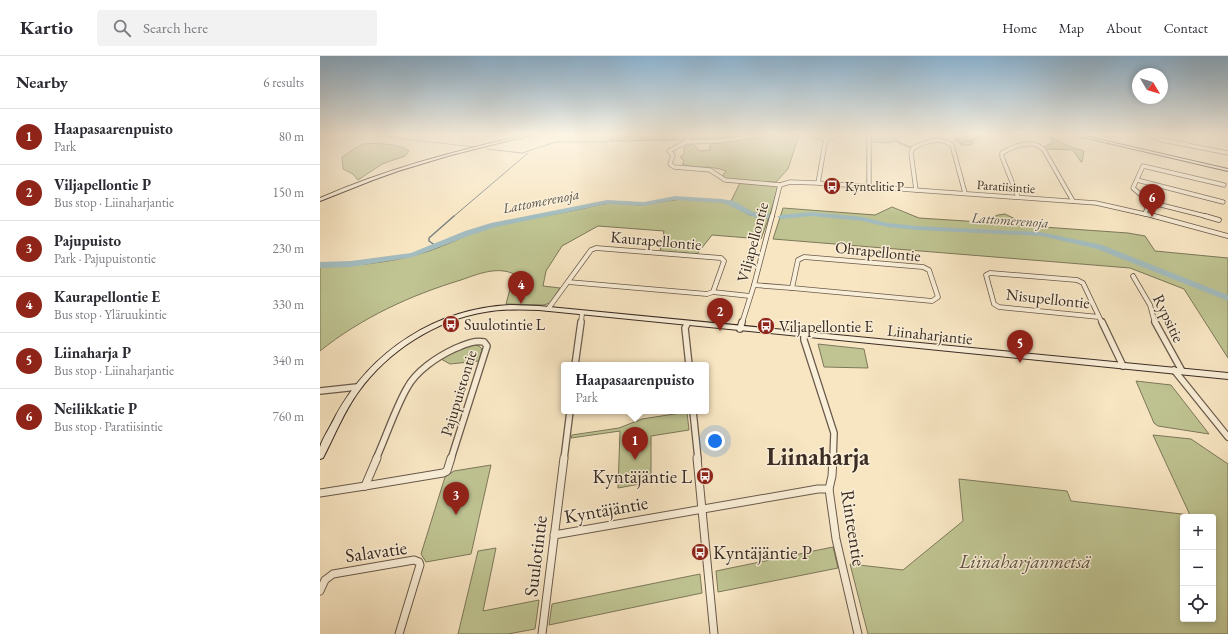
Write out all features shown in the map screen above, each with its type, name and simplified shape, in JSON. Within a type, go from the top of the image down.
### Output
[{"type":"main road","points":[[320,200],[368,180],[424,162]]},
{"type":"main road","points":[[1196,162],[1228,170]]},
{"type":"main road","name":"Liinaharjantie","points":[[320,455],[357,388],[371,372],[398,348],[414,337],[454,319],[469,314],[499,308],[520,307],[548,309],[687,324],[1228,376]]},
{"type":"street","name":"Paratiisintie","points":[[670,162],[672,167],[714,171],[725,180],[780,185],[790,182],[818,183],[1073,201],[1115,206],[1228,236]]},
{"type":"street","points":[[818,183],[822,162]]},
{"type":"street","points":[[869,162],[869,187]]},
{"type":"street","points":[[912,162],[916,190]]},
{"type":"street","points":[[957,162],[965,193]]},
{"type":"street","points":[[1004,162],[1018,197]]},
{"type":"street","points":[[1051,162],[1073,201]]},
{"type":"street","points":[[1219,220],[1149,202],[1133,188],[1143,166],[1224,185]]},
{"type":"street","points":[[1137,180],[1222,202]]},
{"type":"street","name":"Viljapellontie","points":[[740,329],[754,285],[780,185]]},
{"type":"street","points":[[1145,214],[1149,202]]},
{"type":"street","name":"Kaurapellontie","points":[[548,309],[591,250],[596,248],[721,258],[724,261],[713,292]]},
{"type":"street","name":"Ohrapellontie","points":[[754,285],[792,289],[932,301],[938,297],[929,270],[923,267],[804,257],[798,260],[792,289]]},
{"type":"street","name":"Nisupellontie","points":[[1099,316],[1000,307],[994,304],[986,275],[990,272],[1077,280],[1083,283],[1099,316],[1123,366]]},
{"type":"street","name":"Rypsitie","points":[[1133,276],[1150,305],[1155,323],[1178,371],[1228,437]]},
{"type":"street","points":[[568,282],[707,294],[713,292],[750,296]]},
{"type":"street","points":[[576,362],[582,313]]},
{"type":"street","points":[[687,324],[685,328],[689,362]]},
{"type":"street","name":"Rinteentie","points":[[804,335],[804,340],[834,433],[832,476],[829,489],[836,539],[858,634]]},
{"type":"street","name":"Pajupuistontie","points":[[320,493],[365,486],[448,471],[487,346],[484,342],[478,341],[466,344],[448,352],[430,364],[407,387],[365,486]]},
{"type":"street","points":[[320,391],[357,388]]},
{"type":"street","name":"Suulotintie","points":[[542,634],[570,414]]},
{"type":"street","points":[[693,414],[714,634]]},
{"type":"street","name":"Kyntäjäntie","points":[[554,534],[702,510],[818,489],[829,489]]},
{"type":"street","name":"Salavatie","points":[[320,591],[325,580],[333,574],[414,560],[419,562],[420,565],[399,634]]},
{"type":"green space","points":[[342,162],[388,162],[382,164],[358,180],[353,174],[343,169]]},
{"type":"green space","points":[[683,162],[790,162],[788,169],[776,182],[740,181],[724,178],[723,175],[726,171],[721,169],[682,164]]},
{"type":"green space","points":[[740,183],[775,185],[778,187],[770,215],[752,213],[731,201]]},
{"type":"green space","points":[[681,199],[724,202],[750,215],[769,217],[761,239],[712,235],[697,254],[660,251],[664,231],[598,226],[562,246],[546,271],[543,286],[560,288],[550,303],[544,305],[506,304],[514,274],[501,271],[488,272],[474,275],[405,300],[352,328],[320,351],[320,267],[370,264],[395,260],[429,251],[475,232],[494,226],[598,205],[610,203],[641,205]]},
{"type":"green space","points":[[892,207],[919,218],[981,222],[998,215],[1005,214],[1029,226],[1128,233],[1145,236],[1155,251],[1228,258],[1228,358],[1184,289],[1130,268],[773,239],[783,208],[875,215]]},
{"type":"green space","points":[[818,344],[864,349],[868,368],[824,367]]},
{"type":"green space","points":[[465,346],[479,346],[482,349],[479,361],[450,364],[441,359]]},
{"type":"green space","points":[[1136,381],[1171,385],[1209,434],[1158,426],[1154,423]]},
{"type":"green space","points":[[674,414],[687,414],[689,430],[651,436],[651,482],[618,488],[620,431],[571,438],[572,435],[619,428],[642,419]]},
{"type":"green space","name":"Liinaharjanmetsä","points":[[1153,435],[1191,439],[1228,464],[1228,634],[868,634],[850,564],[903,570],[963,521],[959,479],[1067,491],[1071,501],[1182,514],[1180,514],[1180,622],[1216,622],[1216,514],[1190,514]]},
{"type":"green space","points":[[491,465],[471,554],[426,562],[421,554],[445,477],[454,471]]},
{"type":"green space","points":[[833,547],[838,568],[718,592],[716,571]]},
{"type":"green space","points":[[496,548],[483,611],[539,600],[535,629],[508,634],[458,634],[478,551]]},
{"type":"green space","points":[[700,574],[702,593],[549,625],[552,604]]},
{"type":"waterway","points":[[453,217],[517,162]]},
{"type":"waterway","name":"Lattomerenoja","points":[[320,265],[351,264],[413,255],[468,233],[494,225],[607,202],[644,204],[675,198],[722,201],[731,203],[751,214],[769,216]]},
{"type":"waterway","name":"Lattomerenoja","points":[[781,217],[811,214],[863,219],[887,225],[917,228],[1041,234],[1099,247],[1228,298]]},
{"type":"waterway","points":[[436,246],[429,241],[429,238],[454,216]]},
{"type":"place","name":"Kyntelitie P","points":[[832,186]]},
{"type":"place","name":"Neilikkatie P","points":[[1152,217]]},
{"type":"place","name":"Kaurapellontie E","points":[[521,304]]},
{"type":"place","name":"Suulotintie L","points":[[451,324]]},
{"type":"place","name":"Viljapellontie E","points":[[766,326]]},
{"type":"place","name":"Viljapellontie P","points":[[720,331]]},
{"type":"place","name":"Liinaharja P","points":[[1020,363]]},
{"type":"place","name":"Haapasaarenpuisto","points":[[635,460]]},
{"type":"place","name":"Kyntäjäntie L","points":[[705,476]]},
{"type":"place","name":"Pajupuisto","points":[[456,515]]},
{"type":"place","name":"Kyntäjäntie P","points":[[700,552]]},
{"type":"district","name":"Liinaharja","points":[[818,457]]}]
